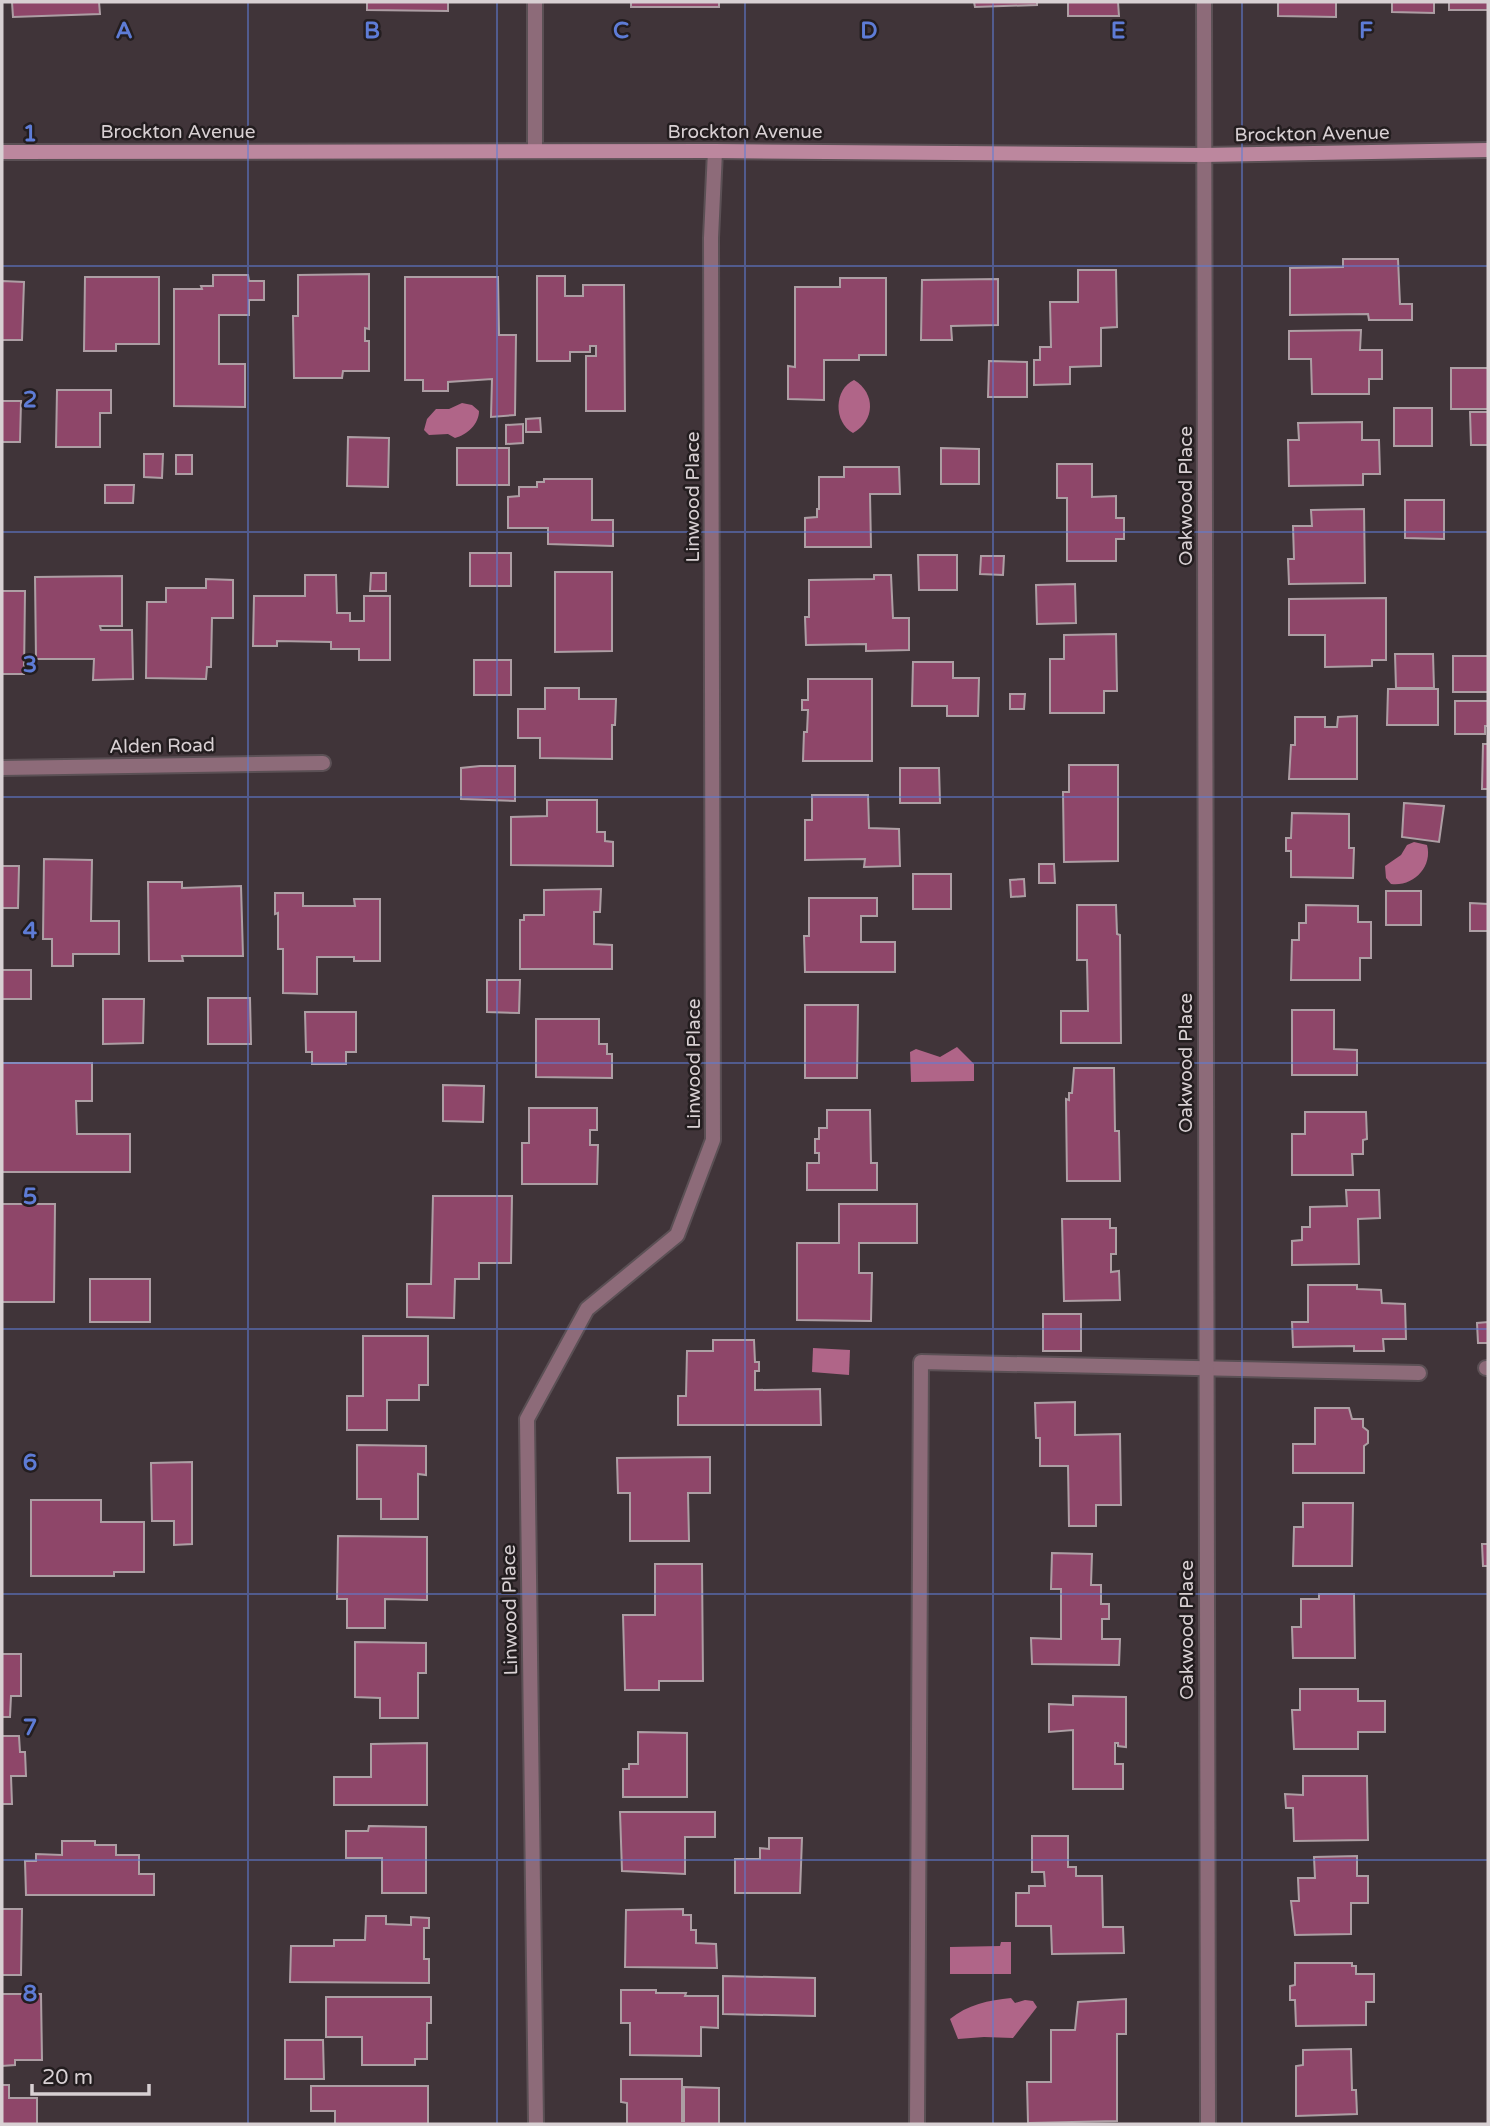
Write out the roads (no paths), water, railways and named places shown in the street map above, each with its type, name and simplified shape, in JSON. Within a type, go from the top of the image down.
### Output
[{"type":"main road","name":"Brockton Avenue","points":[[2,152],[715,151],[1204,155],[1488,150]]},
{"type":"street","points":[[535,2],[535,151]]},
{"type":"street","name":"Oakwood Place","points":[[1204,2],[1208,2124]]},
{"type":"street","name":"Linwood Place","points":[[536,2124],[527,1419],[587,1309],[677,1235],[713,1140],[711,238],[715,151]]},
{"type":"street","name":"Alden Road","points":[[2,768],[323,763]]},
{"type":"street","points":[[917,2124],[921,1362],[1206,1366],[1419,1373]]}]
